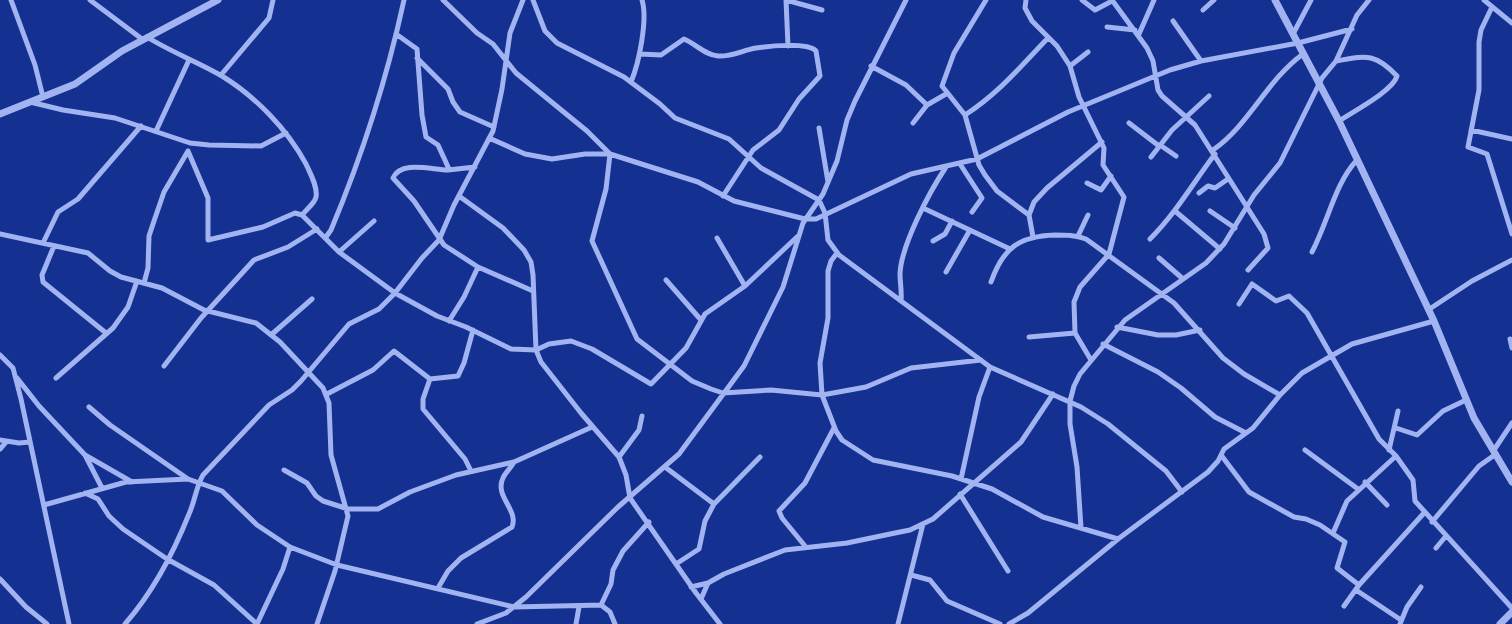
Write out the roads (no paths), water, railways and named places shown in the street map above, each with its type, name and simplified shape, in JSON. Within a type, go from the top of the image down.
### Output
[{"type":"street","points":[[11,0],[35,65],[43,97]]},
{"type":"street","points":[[90,0],[144,38],[221,76],[249,96],[286,133],[308,170],[316,192],[315,200],[302,215]]},
{"type":"street","points":[[0,114],[75,84],[144,38],[218,0]]},
{"type":"street","points":[[221,76],[269,18],[273,0]]},
{"type":"street","points":[[326,237],[331,230],[352,179],[396,34],[404,0]]},
{"type":"street","points":[[443,0],[477,33],[493,44],[516,73],[587,132],[610,154]]},
{"type":"street","points":[[125,624],[152,590],[189,515],[198,483],[206,471],[269,405],[292,390],[354,319],[373,313],[395,293],[422,258],[439,240],[458,196],[475,167],[494,127],[502,89],[510,33],[523,0]]},
{"type":"street","points":[[533,0],[545,31],[550,37],[568,49],[631,82],[675,118],[729,140],[761,168],[819,200],[825,216],[828,240],[837,253],[990,367],[1070,401],[1108,424],[1166,471],[1182,492]]},
{"type":"street","points":[[631,82],[640,54],[645,9],[642,0]]},
{"type":"street","points":[[788,46],[786,0],[822,10]]},
{"type":"street","points":[[477,624],[514,607],[618,507],[686,446],[750,357],[761,329],[783,287],[805,219],[819,200],[837,161],[847,120],[871,66],[906,0]]},
{"type":"street","points":[[986,0],[954,53],[941,85],[946,94],[965,115],[977,158],[985,175],[997,191],[1029,215]]},
{"type":"street","points":[[1026,0],[1025,4],[1032,21],[1057,46],[1070,66],[1084,105],[1102,142],[1104,148],[1103,165],[1124,197],[1108,254],[1076,296],[1073,322],[1075,333],[1091,360]]},
{"type":"street","points":[[1082,0],[1095,10],[1112,1],[1137,32],[1153,61],[1155,77],[1162,96],[1187,116],[1214,152],[1228,180],[1264,234],[1268,248],[1248,270]]},
{"type":"street","points":[[1137,32],[1154,0]]},
{"type":"street","points":[[1204,10],[1214,0]]},
{"type":"street","points":[[1275,0],[1339,120],[1434,321],[1466,400],[1512,482]]},
{"type":"street","points":[[1293,34],[1311,0]]},
{"type":"street","points":[[1081,528],[1077,467],[1070,424],[1070,401],[1074,386],[1091,360],[1117,328],[1160,294],[1206,263],[1220,249],[1247,207],[1280,163],[1320,84],[1336,62],[1357,15],[1369,0]]},
{"type":"street","points":[[1484,0],[1512,23]]},
{"type":"street","points":[[1492,7],[1481,30],[1479,90],[1468,147],[1487,154],[1512,234]]},
{"type":"street","points":[[1173,21],[1201,62]]},
{"type":"street","points":[[1107,27],[1137,32]]},
{"type":"street","points":[[490,138],[525,154],[552,159],[585,154],[610,154],[698,182],[723,196],[805,219],[816,219],[911,174],[930,168],[960,164],[977,158],[1084,105],[1170,70],[1298,43],[1352,29]]},
{"type":"street","points":[[154,33],[155,42]]},
{"type":"street","points":[[396,34],[414,46],[426,137],[438,145],[449,170]]},
{"type":"street","points":[[965,115],[986,101],[1008,82],[1048,38]]},
{"type":"street","points":[[640,54],[660,55],[684,39],[715,56],[737,54],[755,48],[788,46],[814,49],[821,73],[798,99],[779,130],[760,143],[747,157],[723,196]]},
{"type":"street","points":[[1070,66],[1088,52]]},
{"type":"street","points":[[1150,239],[1175,211],[1214,152],[1237,131],[1277,76],[1303,54]]},
{"type":"street","points":[[1336,62],[1368,56],[1391,70],[1397,76],[1394,82],[1378,96],[1339,120]]},
{"type":"street","points":[[417,58],[448,89],[453,102],[460,112],[494,127]]},
{"type":"street","points":[[156,131],[189,60]]},
{"type":"street","points":[[871,66],[906,85],[927,105]]},
{"type":"street","points":[[914,123],[927,105],[946,94]]},
{"type":"street","points":[[1151,156],[1187,116],[1209,96]]},
{"type":"street","points":[[30,102],[115,118],[190,143],[261,146],[286,133]]},
{"type":"street","points":[[1129,124],[1176,156]]},
{"type":"street","points":[[42,243],[58,212],[78,199],[141,126]]},
{"type":"street","points":[[820,128],[828,182]]},
{"type":"street","points":[[1471,130],[1512,139]]},
{"type":"street","points":[[1033,237],[1029,215],[1034,202],[1102,142]]},
{"type":"street","points":[[144,283],[148,268],[149,236],[164,192],[188,151],[190,143]]},
{"type":"street","points":[[188,151],[208,198],[208,240],[263,227],[295,214],[302,215],[339,252],[395,293],[423,309],[473,330],[511,349],[536,350],[549,344],[571,340],[592,348],[651,384],[693,340],[701,320],[714,307],[744,286],[798,236]]},
{"type":"street","points":[[610,154],[606,188],[592,242],[606,269],[632,333],[642,344],[700,385],[724,393],[771,390],[822,395],[866,387],[911,368],[981,360]]},
{"type":"street","points":[[1312,252],[1324,229],[1342,181],[1357,160]]},
{"type":"street","points":[[960,164],[982,198],[972,212]]},
{"type":"street","points":[[475,167],[449,170],[413,168],[398,172],[393,178],[414,202],[439,240],[478,267],[533,291]]},
{"type":"street","points":[[901,301],[900,274],[903,260],[923,208],[946,167]]},
{"type":"street","points":[[1086,183],[1101,190],[1111,176]]},
{"type":"street","points":[[1199,193],[1208,186],[1215,188],[1228,180]]},
{"type":"street","points":[[458,196],[503,228],[518,242],[531,262],[536,350],[554,380],[592,427],[619,456],[625,470],[630,498],[649,522],[691,586],[720,624]]},
{"type":"street","points":[[923,208],[1010,249]]},
{"type":"street","points":[[1175,211],[1220,249]]},
{"type":"street","points":[[1210,211],[1235,228]]},
{"type":"street","points":[[1078,236],[1088,215]]},
{"type":"street","points":[[339,252],[374,221]]},
{"type":"street","points":[[933,241],[945,234],[952,221]]},
{"type":"street","points":[[164,366],[201,318],[209,312],[254,260],[288,247],[317,229]]},
{"type":"street","points":[[946,272],[970,230]]},
{"type":"street","points":[[0,234],[88,253],[110,272],[137,282],[162,288],[209,312],[246,319],[256,323],[271,335],[327,394],[331,455],[348,510],[337,565],[318,624]]},
{"type":"street","points":[[991,282],[999,264],[1010,249],[1033,237],[1078,236],[1108,254],[1174,303],[1223,358],[1244,374],[1280,396]]},
{"type":"street","points":[[717,238],[744,286]]},
{"type":"street","points":[[54,246],[42,276],[43,282],[106,333]]},
{"type":"street","points":[[837,253],[831,260],[827,278],[828,318],[820,363],[822,395],[834,428],[842,440],[872,460],[961,480],[1005,494],[1043,517],[1118,539]]},
{"type":"street","points":[[1159,258],[1182,278]]},
{"type":"street","points":[[1428,310],[1472,281],[1512,260]]},
{"type":"street","points":[[449,321],[478,267]]},
{"type":"street","points":[[666,280],[701,320]]},
{"type":"street","points":[[56,378],[106,333],[128,307],[137,282]]},
{"type":"street","points":[[1239,304],[1252,284],[1276,301],[1289,296],[1307,313],[1379,439],[1396,456],[1413,480],[1415,501],[1424,514],[1512,610],[1500,624]]},
{"type":"street","points":[[271,335],[312,299]]},
{"type":"street","points":[[1009,624],[1028,613],[1118,539],[1213,468],[1224,449],[1253,428],[1302,373],[1364,340],[1434,321]]},
{"type":"street","points":[[1117,328],[1163,335],[1200,330]]},
{"type":"street","points":[[327,394],[373,370],[394,352],[430,379],[454,377],[460,373],[473,330]]},
{"type":"street","points":[[1029,337],[1075,333]]},
{"type":"street","points":[[1510,339],[1512,348]]},
{"type":"street","points":[[1103,344],[1158,372],[1181,388],[1215,417],[1246,433]]},
{"type":"street","points":[[0,355],[8,362],[15,375],[39,406],[85,455],[132,482]]},
{"type":"street","points":[[961,480],[977,404],[990,367]]},
{"type":"street","points":[[15,375],[69,624]]},
{"type":"street","points":[[430,379],[423,399],[423,408],[465,459],[471,471]]},
{"type":"street","points":[[691,586],[708,583],[766,556],[805,546],[847,543],[910,530],[934,519],[1021,442],[1053,394]]},
{"type":"street","points":[[1396,428],[1418,435],[1443,411],[1466,400]]},
{"type":"street","points":[[89,407],[110,425],[188,479],[222,491],[257,525],[290,548],[372,575],[438,588],[514,607],[601,605],[610,612],[615,624]]},
{"type":"street","points":[[1389,450],[1396,428],[1398,411]]},
{"type":"street","points":[[619,456],[639,430],[642,416]]},
{"type":"street","points":[[1432,522],[1474,471],[1495,452],[1512,423]]},
{"type":"street","points":[[284,470],[307,483],[320,499],[348,510],[378,508],[418,489],[471,471],[514,462],[592,427]]},
{"type":"street","points":[[805,546],[782,518],[779,511],[805,483],[834,428]]},
{"type":"street","points":[[0,440],[6,442],[30,442]]},
{"type":"street","points":[[0,449],[6,442]]},
{"type":"street","points":[[1305,450],[1358,489]]},
{"type":"street","points":[[85,455],[101,488],[98,499]]},
{"type":"street","points":[[1221,455],[1252,494],[1294,517],[1306,519],[1333,533],[1345,544],[1337,568],[1358,588],[1401,622],[1421,587]]},
{"type":"street","points":[[1333,533],[1347,501],[1396,456]]},
{"type":"street","points":[[676,564],[699,549],[705,521],[714,504],[760,457]]},
{"type":"street","points":[[438,588],[448,572],[461,558],[512,527],[514,517],[502,491],[502,483],[514,462]]},
{"type":"street","points":[[665,466],[714,504]]},
{"type":"street","points":[[1504,467],[1512,467]]},
{"type":"street","points":[[44,505],[101,488],[132,482],[188,479]]},
{"type":"street","points":[[1366,482],[1387,505]]},
{"type":"street","points":[[84,493],[98,499],[119,525],[167,559],[214,585],[257,624],[284,569],[290,548]]},
{"type":"street","points":[[960,494],[1008,571]]},
{"type":"street","points":[[1344,606],[1424,514]]},
{"type":"street","points":[[601,605],[611,584],[613,570],[623,551],[649,522]]},
{"type":"street","points":[[898,624],[923,524]]},
{"type":"street","points":[[1436,548],[1446,536]]},
{"type":"street","points":[[911,575],[930,580],[947,601],[1000,624]]},
{"type":"street","points":[[0,579],[26,607],[47,624]]},
{"type":"street","points":[[701,599],[708,583]]},
{"type":"street","points":[[576,624],[579,607]]}]
